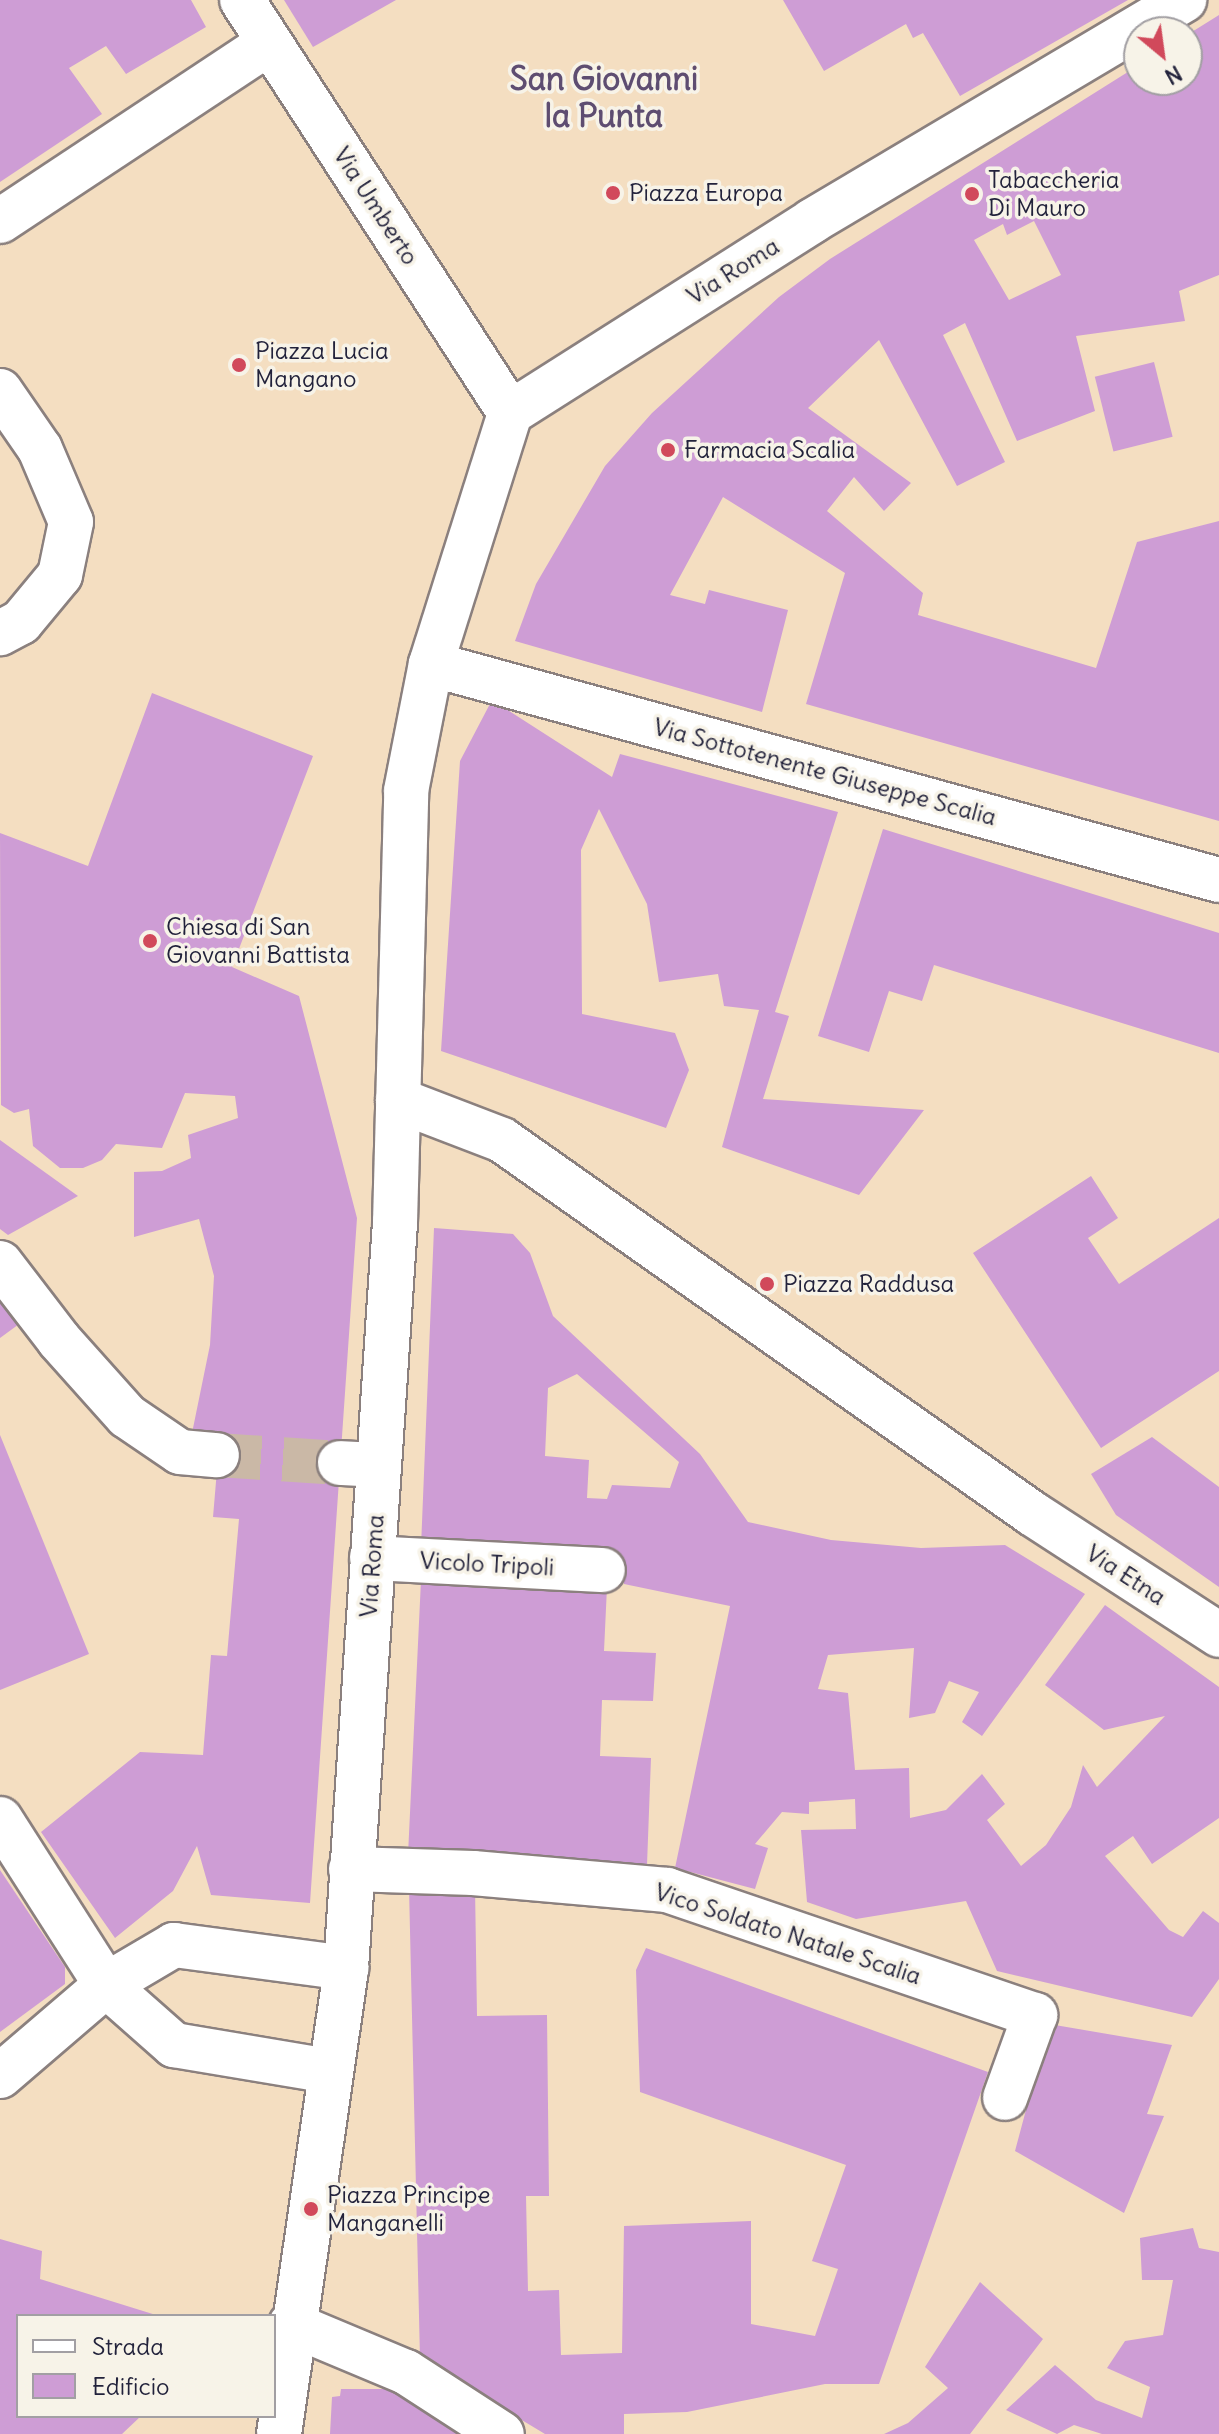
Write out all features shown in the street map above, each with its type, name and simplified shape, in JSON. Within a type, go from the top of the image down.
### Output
[{"type":"street","name":"Via Umberto","points":[[242,0],[510,413]]},
{"type":"street","name":"Via Roma","points":[[510,413],[812,221],[1184,0]]},
{"type":"street","points":[[0,221],[269,43]]},
{"type":"street","points":[[0,391],[40,449],[71,522],[60,575],[11,628]]},
{"type":"street","points":[[431,664],[510,413]]},
{"type":"street","name":"Via Roma","points":[[288,2344],[346,1968],[372,1558],[359,1464],[395,1223],[406,791],[431,664]]},
{"type":"street","name":"Via Sottotenente Giuseppe Scalia","points":[[431,664],[1219,880]]},
{"type":"street","name":"Via Etna","points":[[398,1100],[502,1140],[1033,1514],[1219,1635]]},
{"type":"street","points":[[0,1263],[59,1340],[127,1416],[180,1452],[217,1455]]},
{"type":"street","name":"Vicolo Tripoli","points":[[372,1558],[603,1570]]},
{"type":"street","points":[[0,1819],[106,1985],[174,2045],[330,2071]]},
{"type":"street","name":"Vico Soldato Natale Scalia","points":[[349,1889],[473,1873],[667,1890],[1035,2015],[1005,2098]]},
{"type":"street","points":[[0,2076],[106,1985],[174,1945],[346,1968]]},
{"type":"street","points":[[279,2434],[288,2344],[406,2372],[502,2434]]},
{"type":"building","points":[[0,0],[191,0],[206,27],[126,74],[106,46],[69,68],[102,114],[0,182]]},
{"type":"building","points":[[284,0],[396,0],[313,47]]},
{"type":"building","points":[[783,0],[1128,0],[960,96],[923,33],[913,38],[906,24],[824,71]]},
{"type":"building","points":[[1219,15],[1219,275],[1179,291],[1185,321],[1076,336],[1095,411],[1017,441],[965,323],[943,335],[1005,462],[957,486],[879,340],[808,408],[911,483],[884,511],[854,477],[827,511],[923,593],[918,615],[1096,668],[1137,542],[1219,521],[1219,821],[806,704],[845,573],[723,497],[670,595],[705,604],[709,590],[788,610],[762,712],[515,641],[536,584],[605,466],[652,413],[779,297],[830,259],[1123,75],[1123,96],[1203,96],[1203,25]],"holes":[[[1034,221],[1061,275],[1009,300],[974,240],[1003,224],[1007,235]]]},
{"type":"building","points":[[1154,362],[1173,437],[1113,451],[1095,377]]},
{"type":"building","points":[[152,693],[313,756],[232,967],[299,996],[357,1218],[310,1903],[211,1895],[197,1846],[173,1891],[115,1938],[41,1832],[140,1752],[203,1755],[211,1655],[227,1656],[239,1519],[213,1517],[217,1470],[191,1438],[210,1345],[214,1276],[199,1219],[134,1237],[134,1172],[162,1171],[191,1158],[188,1135],[238,1118],[235,1096],[185,1093],[162,1148],[116,1144],[102,1160],[83,1168],[60,1168],[33,1146],[29,1109],[14,1113],[1,1105],[0,833],[88,866]]},
{"type":"building","points":[[492,700],[612,777],[620,754],[838,812],[775,1012],[789,1016],[763,1099],[924,1110],[859,1195],[722,1147],[759,1010],[724,1006],[718,974],[659,982],[647,904],[599,809],[581,850],[582,1014],[675,1033],[689,1070],[666,1128],[441,1051],[460,761]]},
{"type":"building","points":[[883,829],[1219,933],[1219,1053],[934,965],[922,1001],[889,991],[869,1052],[818,1036]]},
{"type":"building","points":[[0,1140],[78,1196],[8,1235],[0,1229]]},
{"type":"building","points":[[1091,1176],[1118,1218],[1088,1238],[1119,1284],[1219,1218],[1219,1371],[1101,1448],[973,1253]]},
{"type":"building","points":[[434,1228],[513,1234],[530,1253],[553,1316],[700,1454],[748,1522],[831,1540],[921,1548],[1005,1545],[1085,1594],[982,1736],[962,1722],[979,1692],[949,1681],[935,1713],[909,1718],[914,1648],[828,1655],[818,1689],[848,1693],[855,1770],[909,1768],[910,1818],[946,1810],[982,1774],[1005,1804],[987,1820],[1021,1866],[1046,1845],[1071,1807],[1083,1765],[1097,1787],[1165,1716],[1104,1730],[1045,1685],[1105,1605],[1219,1687],[1219,1818],[1152,1864],[1133,1836],[1105,1856],[1169,1930],[1183,1937],[1203,1911],[1219,1923],[1219,1979],[1192,2017],[997,1971],[966,1901],[856,1919],[807,1902],[801,1830],[856,1829],[855,1799],[809,1802],[809,1814],[782,1812],[755,1844],[768,1848],[755,1889],[675,1868],[730,1606],[624,1584],[620,1556],[421,1547]],"holes":[[[577,1374],[679,1462],[670,1488],[612,1485],[607,1499],[587,1498],[589,1460],[545,1456],[548,1388]]]},
{"type":"building","points":[[0,1289],[26,1319],[0,1338]]},
{"type":"building","points":[[0,1435],[89,1654],[0,1690]]},
{"type":"building","points":[[1152,1437],[1219,1487],[1219,1587],[1116,1515],[1091,1474]]},
{"type":"building","points":[[421,1580],[607,1587],[604,1651],[656,1653],[653,1701],[602,1700],[600,1756],[651,1758],[647,1865],[408,1855]]},
{"type":"building","points":[[0,1870],[65,1967],[65,1984],[0,2032]]},
{"type":"building","points":[[475,1887],[477,2016],[547,2015],[549,2196],[526,2196],[528,2291],[559,2290],[561,2355],[622,2353],[624,2226],[751,2221],[751,2324],[815,2336],[838,2269],[812,2261],[846,2165],[640,2092],[636,1970],[646,1948],[988,2072],[879,2384],[825,2384],[687,2412],[624,2414],[624,2434],[545,2434],[420,2359],[409,1888]]},
{"type":"building","points":[[1049,2024],[1172,2045],[1147,2114],[1164,2116],[1124,2213],[1015,2151]]},
{"type":"building","points":[[1193,2228],[1199,2248],[1219,2252],[1219,2434],[1102,2434],[1074,2425],[1057,2434],[1006,2410],[1055,2365],[1096,2400],[1142,2418],[1150,2387],[1107,2368],[1125,2341],[1163,2335],[1173,2280],[1142,2280],[1140,2238]]},
{"type":"building","points":[[0,2239],[42,2251],[40,2279],[153,2314],[16,2314],[16,2418],[139,2418],[122,2434],[0,2434]]},
{"type":"building","points":[[980,2282],[1043,2339],[970,2434],[884,2434],[908,2423],[948,2388],[925,2367]]},
{"type":"building","points":[[341,2389],[394,2389],[474,2434],[330,2434],[332,2397],[340,2396]]},
{"type":"tunnel","points":[[217,1455],[340,1463]]},
{"type":"place","name":"Piazza Europa","points":[[613,193]]},
{"type":"place","name":"Tabaccheria Di Mauro","points":[[972,194]]},
{"type":"place","name":"Piazza Lucia Mangano","points":[[239,365]]},
{"type":"place","name":"Farmacia Scalia","points":[[668,450]]},
{"type":"place","name":"Chiesa di San Giovanni Battista","points":[[150,941]]},
{"type":"place","name":"Piazza Raddusa","points":[[767,1284]]},
{"type":"place","name":"Piazza Principe Manganelli","points":[[311,2209]]},
{"type":"district","name":"San Giovanni la Punta","points":[[604,98]]}]
